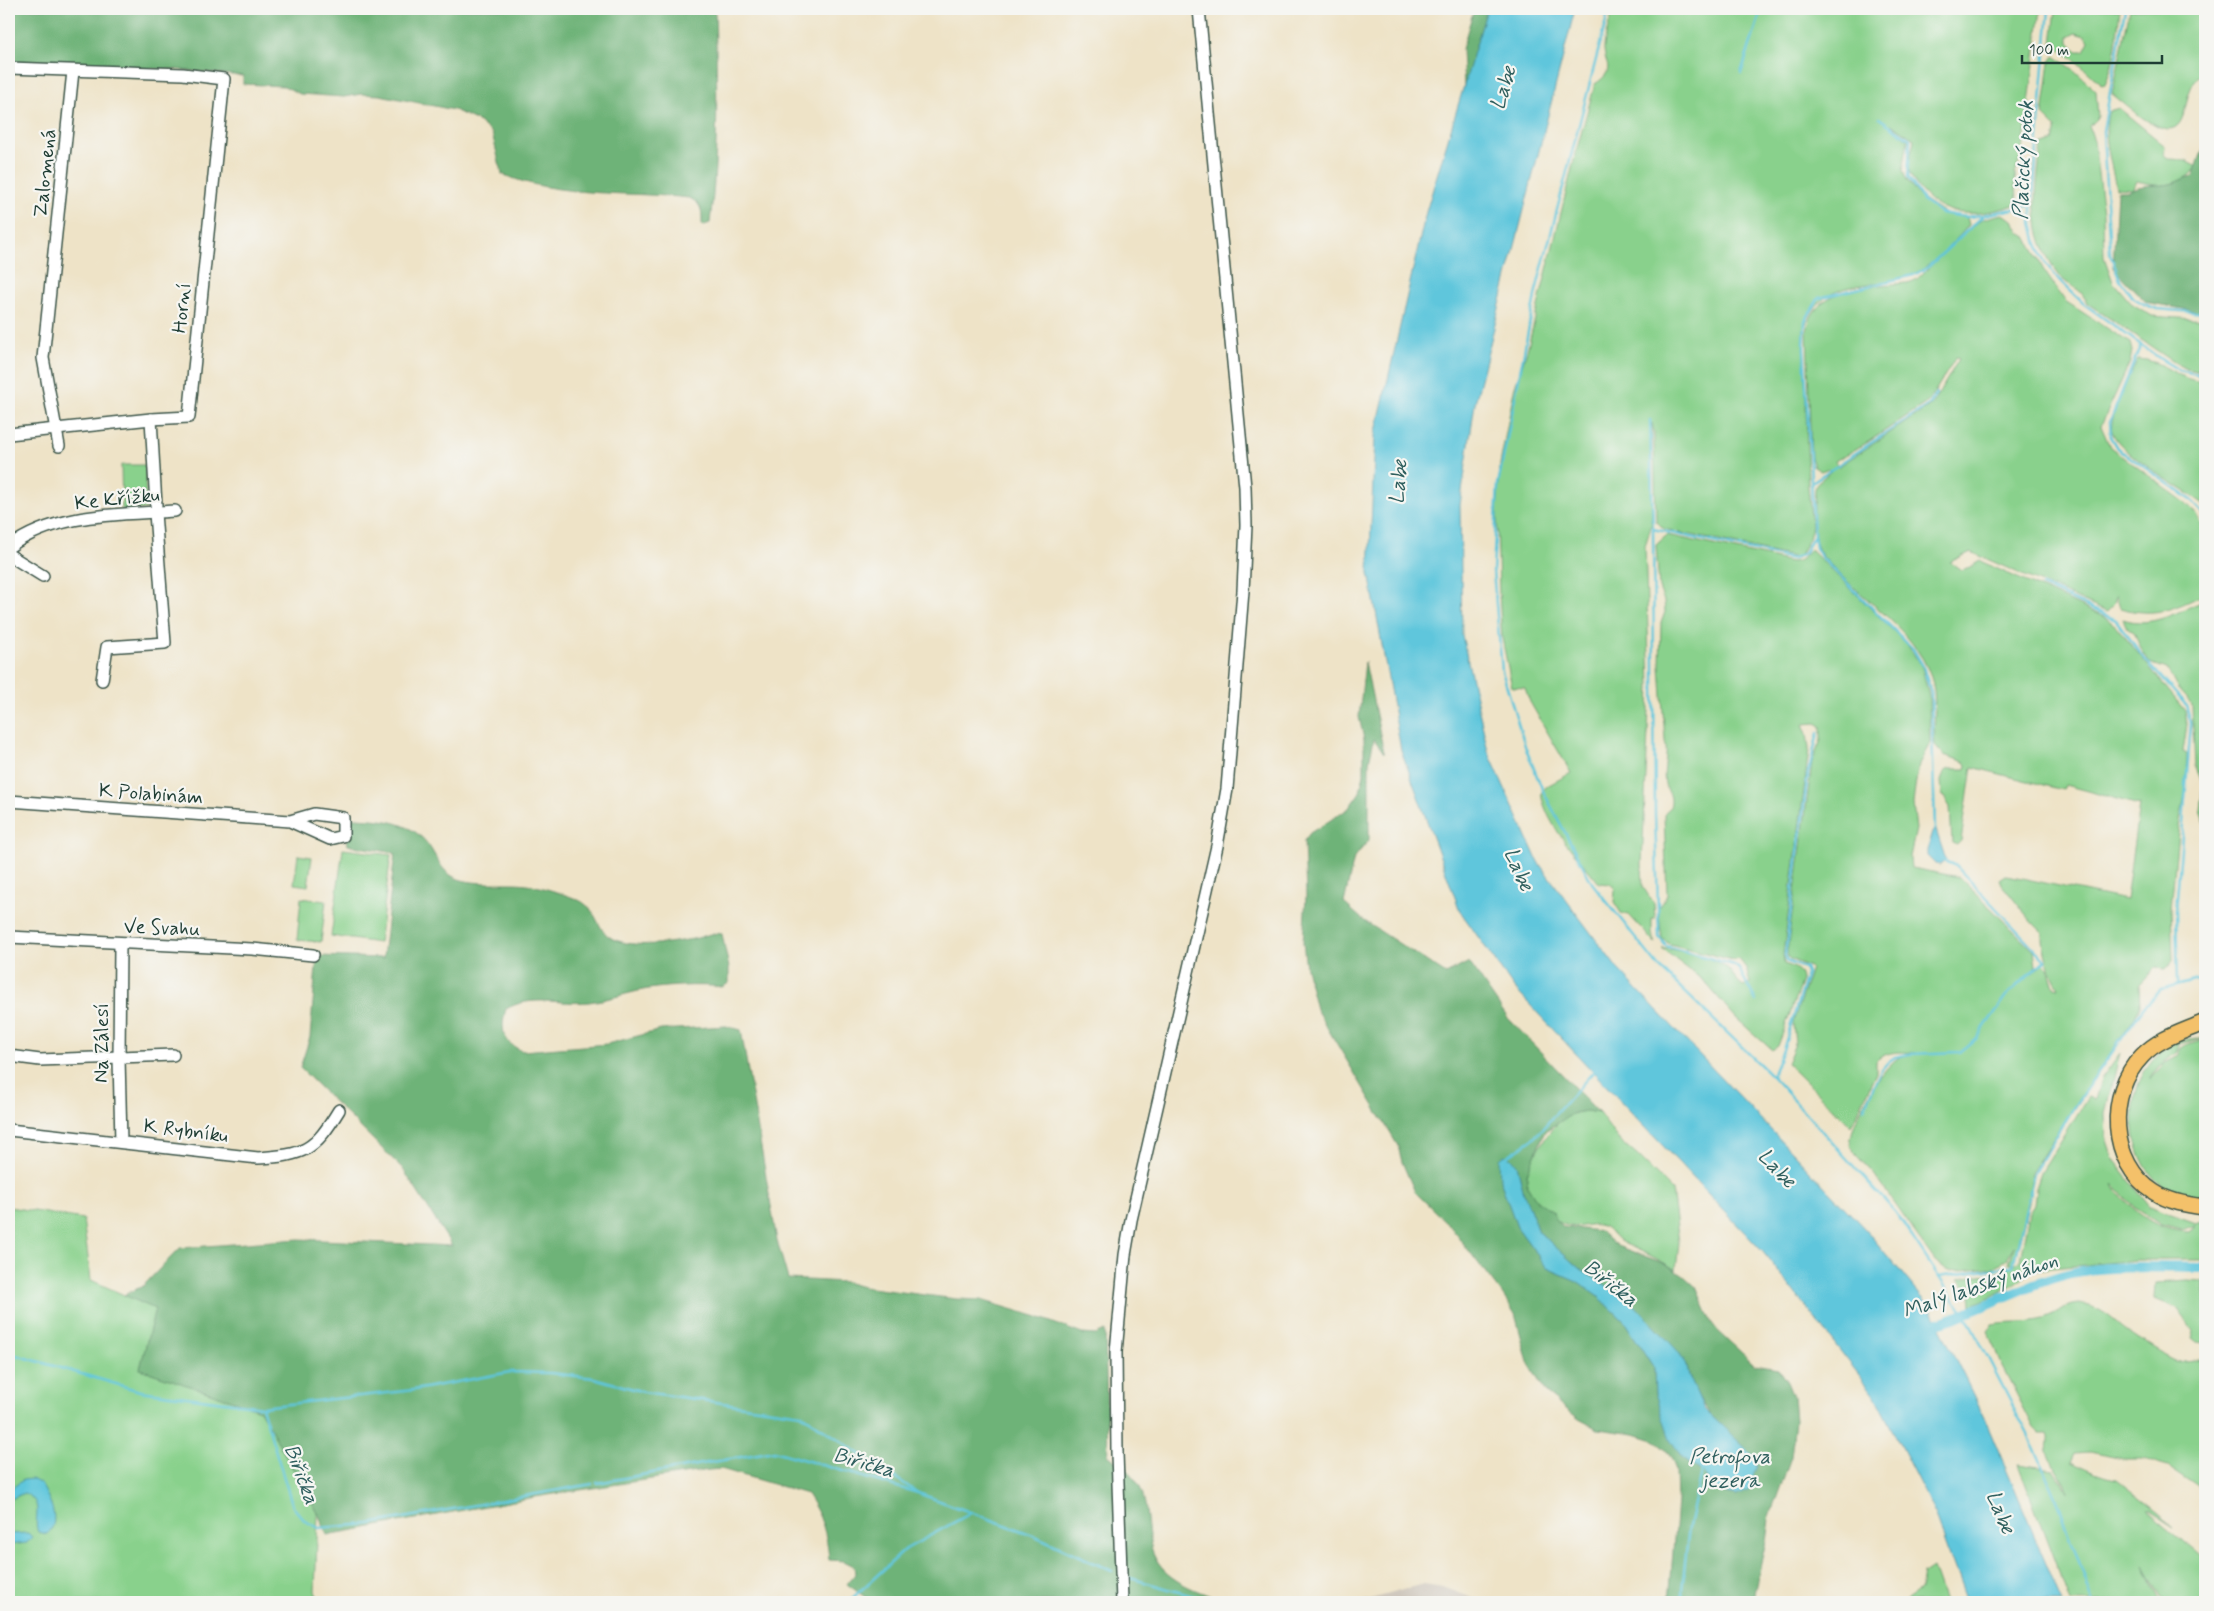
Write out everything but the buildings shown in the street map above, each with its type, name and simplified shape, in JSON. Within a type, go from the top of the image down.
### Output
[{"type":"main road","points":[[2205,1022],[2165,1038],[2150,1048],[2132,1069],[2119,1100],[2116,1118],[2118,1137],[2130,1165],[2153,1192],[2168,1199],[2205,1207]]},
{"type":"main road","points":[[2183,1032],[2205,1032]]},
{"type":"street","points":[[1122,1602],[1116,1352],[1125,1254],[1131,1220],[1217,846],[1227,789],[1245,553],[1244,478],[1199,9]]},
{"type":"street","points":[[9,68],[73,71]]},
{"type":"street","name":"Horní","points":[[73,71],[183,74],[224,79],[189,417],[151,418]]},
{"type":"street","name":"Zalomená","points":[[59,446],[43,358],[73,71]]},
{"type":"street","points":[[9,434],[151,418],[155,509],[165,643],[107,647],[102,680]]},
{"type":"street","name":"Ke Křížku","points":[[9,547],[31,533],[101,514],[155,509],[175,511]]},
{"type":"street","points":[[9,555],[43,576]]},
{"type":"street","name":"K Polabinám","points":[[9,801],[290,821]]},
{"type":"street","name":"Ve Svahu","points":[[9,937],[120,944],[252,949],[314,955]]},
{"type":"street","name":"Na Zálesí","points":[[120,944],[119,1058],[121,1142]]},
{"type":"street","points":[[9,1056],[40,1060],[173,1056]]},
{"type":"street","name":"K Rybníku","points":[[9,1130],[258,1158],[293,1155],[309,1147],[319,1138],[340,1110]]},
{"type":"shaded area","points":[[1424,1584],[1443,1587],[1483,1602],[1360,1602]]},
{"type":"green space","points":[[9,9],[715,9],[716,143],[710,223],[702,226],[701,209],[694,200],[689,198],[546,187],[523,182],[502,174],[492,133],[478,121],[454,110],[380,95],[361,94],[344,97],[300,94],[284,86],[243,84],[243,76],[181,70],[9,62]]},
{"type":"green space","points":[[1474,9],[1487,9],[1464,87],[1462,49]]},
{"type":"green space","points":[[1613,9],[2041,9],[2023,150],[2015,174],[2017,200],[2014,205],[1990,212],[1965,213],[1942,207],[1932,201],[1918,187],[1909,169],[1914,139],[1891,124],[1908,140],[1903,170],[1905,177],[1919,196],[1946,214],[1967,217],[1969,225],[1942,253],[1927,266],[1912,275],[1895,280],[1848,288],[1834,293],[1822,300],[1812,313],[1804,330],[1808,487],[1812,526],[1809,539],[1798,558],[1664,529],[1656,521],[1654,432],[1652,423],[1652,523],[1645,546],[1650,686],[1642,864],[1643,887],[1654,904],[1655,919],[1652,919],[1652,934],[1655,943],[1629,915],[1621,913],[1614,902],[1615,889],[1611,884],[1599,883],[1556,830],[1544,806],[1541,793],[1547,786],[1571,773],[1530,702],[1525,688],[1512,687],[1502,638],[1499,593],[1497,514],[1500,464],[1514,390],[1528,347],[1576,152],[1595,84],[1605,75],[1608,68],[1604,44]]},
{"type":"green space","points":[[2056,9],[2120,9],[2114,56],[2105,84],[2102,85],[2075,60],[2052,44]],"holes":[[[2076,33],[2086,36],[2089,41],[2084,51],[2077,51],[2069,42],[2069,37]]]},
{"type":"green space","points":[[2130,9],[2205,9],[2205,71],[2192,85],[2180,122],[2172,129],[2154,125],[2112,94]]},
{"type":"green space","points":[[2054,56],[2073,69],[2096,91],[2098,117],[2089,126],[2094,141],[2103,213],[2104,257],[2113,282],[2131,303],[2152,316],[2205,320],[2205,373],[2187,369],[2174,362],[2087,303],[2078,290],[2059,275],[2049,259],[2042,244],[2038,228],[2036,196],[2041,146],[2053,142],[2056,128],[2043,115],[2050,62]]},
{"type":"green space","points":[[2119,108],[2165,146],[2164,155],[2169,159],[2186,160],[2198,166],[2185,178],[2167,185],[2151,185],[2137,181],[2132,189],[2116,188],[2106,130],[2109,111]]},
{"type":"green space","points":[[2205,144],[2205,313],[2146,302],[2113,268],[2117,191],[2129,191],[2139,187],[2174,183],[2193,176]]},
{"type":"green space","points":[[2002,214],[2013,220],[2020,233],[2028,238],[2043,269],[2065,301],[2130,343],[2132,351],[2130,362],[2101,426],[2110,447],[2183,501],[2197,515],[2205,531],[2205,594],[2174,608],[2154,612],[2120,608],[2116,595],[2114,604],[2107,612],[1971,552],[1950,562],[1961,570],[1980,561],[2106,618],[2116,626],[2185,711],[2187,724],[2183,752],[2187,754],[2186,789],[2178,832],[2171,909],[2173,961],[2166,969],[2155,968],[2139,985],[2140,1006],[2135,1017],[2032,1173],[2029,1203],[2014,1263],[2009,1263],[2014,1245],[2007,1259],[1995,1267],[1949,1271],[1935,1261],[1874,1174],[1857,1156],[1850,1145],[1855,1123],[1874,1085],[1898,1058],[1916,1053],[1889,1053],[1876,1061],[1876,1073],[1851,1126],[1787,1063],[1795,1044],[1793,1023],[1811,968],[1788,958],[1787,953],[1812,762],[1821,740],[1821,726],[1816,723],[1803,724],[1807,734],[1809,749],[1783,955],[1784,964],[1796,969],[1800,973],[1802,980],[1778,1046],[1772,1050],[1736,1018],[1704,981],[1662,949],[1705,957],[1722,964],[1743,986],[1750,983],[1746,968],[1739,959],[1733,960],[1670,944],[1662,939],[1658,908],[1667,895],[1664,815],[1669,809],[1671,799],[1664,778],[1666,746],[1660,666],[1661,623],[1665,612],[1664,601],[1659,588],[1656,545],[1667,535],[1791,562],[1799,561],[1810,549],[1907,644],[1922,667],[1929,696],[1930,743],[1919,764],[1915,787],[1913,804],[1916,829],[1910,857],[1911,868],[1959,877],[2034,951],[2036,966],[2031,974],[2044,963],[2048,967],[2054,987],[2059,988],[2047,961],[2043,932],[2022,910],[1999,879],[2005,875],[2012,876],[2126,900],[2139,805],[2065,785],[2063,790],[1972,767],[1961,841],[1957,845],[1952,843],[1950,807],[1942,794],[1941,781],[1944,772],[1949,769],[1966,769],[1967,765],[1965,762],[1944,755],[1935,745],[1935,701],[1930,674],[1922,658],[1901,630],[1824,558],[1817,547],[1814,530],[1815,489],[1817,483],[1831,471],[1829,468],[1821,471],[1814,467],[1811,457],[1807,330],[1813,314],[1821,304],[1840,293],[1862,287],[1914,281],[1971,227],[1983,219]],"holes":[[[1956,357],[1959,359],[1932,405],[1838,467],[1835,461],[1868,442],[1929,401]]]},
{"type":"green space","points":[[2138,359],[2155,363],[2187,378],[2205,382],[2205,505],[2153,471],[2126,450],[2112,431],[2113,416]]},
{"type":"green space","points":[[121,465],[145,465],[146,509],[122,510]]},
{"type":"green space","points":[[2205,600],[2205,824],[2200,810],[2203,784],[2195,766],[2192,705],[2177,688],[2167,669],[2150,663],[2140,647],[2135,634],[2127,628],[2123,619],[2134,622],[2155,620]]},
{"type":"green space","points":[[1365,662],[1384,753],[1374,739],[1369,762],[1369,840],[1354,858],[1344,903],[1363,920],[1446,974],[1469,962],[1507,1017],[1599,1113],[1586,1111],[1574,1113],[1545,1131],[1527,1174],[1527,1185],[1537,1201],[1553,1212],[1556,1221],[1563,1227],[1600,1231],[1617,1246],[1666,1264],[1684,1276],[1696,1287],[1711,1322],[1718,1331],[1755,1365],[1778,1369],[1787,1382],[1793,1397],[1795,1421],[1791,1457],[1769,1519],[1766,1542],[1752,1602],[1669,1602],[1677,1501],[1676,1470],[1667,1451],[1654,1440],[1635,1434],[1598,1429],[1579,1419],[1546,1393],[1528,1362],[1515,1314],[1450,1226],[1415,1192],[1402,1162],[1398,1146],[1316,1009],[1306,968],[1303,942],[1306,896],[1304,841],[1310,833],[1348,809],[1360,792],[1364,774],[1364,739],[1359,717]],"holes":[[[1517,1165],[1524,1194],[1539,1232],[1581,1270],[1630,1300],[1686,1363],[1696,1392],[1711,1415],[1753,1455],[1737,1496],[1726,1494],[1712,1486],[1702,1472],[1681,1456],[1655,1393],[1654,1368],[1624,1321],[1597,1295],[1577,1281],[1547,1268],[1517,1227],[1500,1180]]]},
{"type":"green space","points":[[343,817],[390,822],[412,830],[429,846],[445,870],[452,876],[460,879],[478,883],[527,884],[577,899],[589,908],[608,936],[622,942],[653,944],[722,934],[729,968],[729,983],[722,987],[657,988],[578,1003],[526,1002],[506,1009],[503,1022],[504,1034],[511,1044],[523,1051],[607,1044],[661,1030],[726,1026],[741,1030],[777,1241],[788,1279],[845,1282],[863,1287],[956,1299],[981,1300],[1038,1317],[1082,1334],[1096,1335],[1105,1331],[1108,1455],[1134,1478],[1140,1487],[1144,1497],[1153,1553],[1164,1571],[1180,1583],[1227,1602],[872,1602],[847,1584],[855,1574],[854,1566],[844,1561],[829,1560],[823,1526],[807,1494],[721,1469],[535,1497],[327,1535],[318,1513],[260,1410],[140,1369],[155,1309],[124,1295],[143,1286],[180,1248],[299,1239],[452,1246],[403,1169],[300,1068],[310,1037],[317,956],[383,958],[395,853],[348,845]]},
{"type":"green space","points":[[343,849],[391,855],[379,943],[331,936]]},
{"type":"green space","points":[[298,855],[312,857],[308,886],[294,884]]},
{"type":"green space","points":[[301,898],[326,901],[321,942],[297,940]]},
{"type":"green space","points":[[2203,1038],[2178,1044],[2177,1052],[2158,1067],[2150,1079],[2165,1063],[2179,1056],[2179,1049],[2185,1045],[2205,1039],[2205,1199],[2202,1196],[2202,1199],[2196,1200],[2180,1195],[2158,1182],[2143,1162],[2135,1136],[2134,1108],[2140,1082],[2153,1059],[2174,1043]]},
{"type":"green space","points":[[2120,1053],[2105,1113],[2106,1137],[2113,1159],[2149,1206],[2196,1223],[2205,1220],[2205,1260],[2137,1260],[2031,1270],[2003,1290],[1972,1305],[1971,1293],[1958,1279],[2001,1273],[2020,1260],[2029,1213],[2034,1205],[2036,1188],[2041,1173],[2088,1097],[2095,1100],[2101,1079]],"holes":[[[2113,1184],[2134,1207],[2161,1225],[2182,1230],[2196,1225],[2190,1232],[2177,1231],[2166,1228],[2148,1220],[2131,1206],[2115,1189]]]},
{"type":"green space","points":[[1586,1111],[1599,1113],[1617,1138],[1672,1190],[1679,1242],[1676,1270],[1623,1243],[1602,1226],[1576,1227],[1556,1221],[1553,1212],[1531,1193],[1527,1184],[1529,1168],[1545,1139],[1564,1118],[1574,1113]]},
{"type":"green space","points":[[9,1207],[83,1219],[91,1280],[155,1309],[140,1369],[260,1410],[318,1513],[315,1591],[319,1602],[9,1602]]},
{"type":"green space","points":[[2205,1281],[2205,1343],[2196,1342],[2191,1338],[2193,1331],[2176,1308],[2155,1299],[2156,1282]]},
{"type":"green space","points":[[2079,1304],[2102,1312],[2127,1331],[2175,1360],[2205,1361],[2205,1491],[2168,1466],[2144,1459],[2123,1459],[2090,1452],[2075,1453],[2071,1462],[2116,1479],[2175,1526],[2147,1510],[2205,1559],[2205,1602],[2164,1602],[2144,1565],[2161,1602],[2070,1602],[2018,1464],[2053,1469],[2061,1480],[2067,1494],[2066,1488],[2052,1462],[2047,1434],[2040,1434],[2034,1428],[2001,1364],[1987,1330],[1992,1324],[2044,1319],[2067,1307]]},
{"type":"green space","points":[[1932,1568],[1944,1602],[1904,1602],[1920,1591],[1923,1574]]},
{"type":"water","name":"Labe","points":[[1487,9],[1575,9],[1475,403],[1460,505],[1462,635],[1488,751],[1538,862],[1617,968],[1866,1230],[1930,1307],[1986,1421],[2062,1602],[1967,1602],[1935,1514],[1874,1394],[1763,1252],[1514,988],[1460,911],[1401,750],[1369,573],[1375,436],[1426,212]]},
{"type":"water","points":[[1935,827],[1946,860],[1940,865],[1935,864],[1927,856],[1927,850]]},
{"type":"water","name":"Petrofova jezera","points":[[1504,1155],[1512,1158],[1517,1165],[1524,1194],[1539,1232],[1581,1270],[1630,1300],[1676,1349],[1686,1363],[1689,1376],[1704,1409],[1753,1455],[1757,1465],[1748,1490],[1737,1496],[1727,1494],[1712,1486],[1702,1472],[1681,1456],[1670,1439],[1662,1416],[1655,1393],[1654,1368],[1624,1321],[1597,1295],[1577,1281],[1547,1268],[1517,1227],[1500,1180],[1499,1159]]},
{"type":"water","points":[[32,1479],[41,1484],[53,1510],[54,1523],[47,1534],[38,1532],[37,1506],[31,1497],[24,1493],[9,1500],[9,1490],[23,1480]]},
{"type":"water","points":[[28,1533],[32,1537],[27,1543],[9,1545],[9,1534]]},
{"type":"waterway","points":[[1609,9],[1536,291],[1498,484],[1493,571],[1502,671],[1526,749],[1543,791],[1592,883],[1658,966],[1772,1076],[1896,1213],[1971,1325],[2034,1447],[2062,1512],[2093,1602]]},
{"type":"waterway","points":[[1741,73],[1762,9]]},
{"type":"waterway","name":"Plačický potok","points":[[2049,9],[2032,205],[2032,222],[2037,244],[2044,261],[2057,278],[2084,304],[2162,360],[2179,370],[2205,376]]},
{"type":"waterway","points":[[2125,9],[2103,131],[2110,254],[2120,280],[2132,297],[2157,309],[2205,313]]},
{"type":"waterway","points":[[1879,118],[1910,139],[1908,177],[1923,200],[1941,213],[1966,217],[1984,215]]},
{"type":"waterway","points":[[1935,829],[1931,693],[1923,666],[1913,649],[1822,558],[1816,548],[1804,348],[1805,321],[1819,298],[1914,275],[1928,267],[1984,215],[2032,205]]},
{"type":"waterway","points":[[2141,344],[2110,422],[2111,438],[2117,448],[2190,499],[2205,515]]},
{"type":"waterway","points":[[1812,482],[1930,404],[1936,394]]},
{"type":"waterway","points":[[1650,420],[1653,528]]},
{"type":"waterway","points":[[1756,1001],[1739,969],[1734,965],[1666,946],[1659,937],[1655,815],[1653,529],[1793,559],[1804,553],[1814,536]]},
{"type":"waterway","points":[[2042,586],[2116,620],[2144,658],[2186,705],[2191,723],[2176,911],[2178,983]]},
{"type":"waterway","points":[[1772,1076],[1783,1050],[1807,973],[1805,968],[1786,961],[1785,955],[1808,773],[1818,733]]},
{"type":"waterway","points":[[1864,1108],[1881,1070],[1888,1062],[1895,1057],[1909,1054],[1960,1052],[1976,1039],[2009,993],[2045,960],[1956,866],[1942,860]]},
{"type":"waterway","points":[[1939,1277],[2013,1266],[2034,1174],[2075,1105],[2144,1007],[2161,990],[2205,978]]},
{"type":"waterway","name":"Biřička","points":[[1506,1157],[1533,1139],[1595,1070]]},
{"type":"waterway","name":"Malý labský náhon","points":[[1926,1326],[1945,1321],[2053,1278],[2086,1270],[2120,1267],[2205,1268]]},
{"type":"waterway","name":"Biřička","points":[[9,1353],[140,1391],[262,1407],[293,1507],[305,1521],[319,1528],[369,1524],[592,1484]]},
{"type":"waterway","points":[[262,1407],[414,1390],[510,1372],[550,1373],[594,1378],[644,1392],[801,1414],[918,1493]]},
{"type":"waterway","name":"Biřička","points":[[597,1483],[774,1451],[918,1493],[1033,1535],[1112,1571]]},
{"type":"waterway","name":"Biřička","points":[[1683,1602],[1682,1590],[1689,1526],[1702,1468]]},
{"type":"waterway","points":[[848,1602],[906,1549],[971,1513]]},
{"type":"waterway","name":"Biřička","points":[[1130,1578],[1214,1602]]}]
